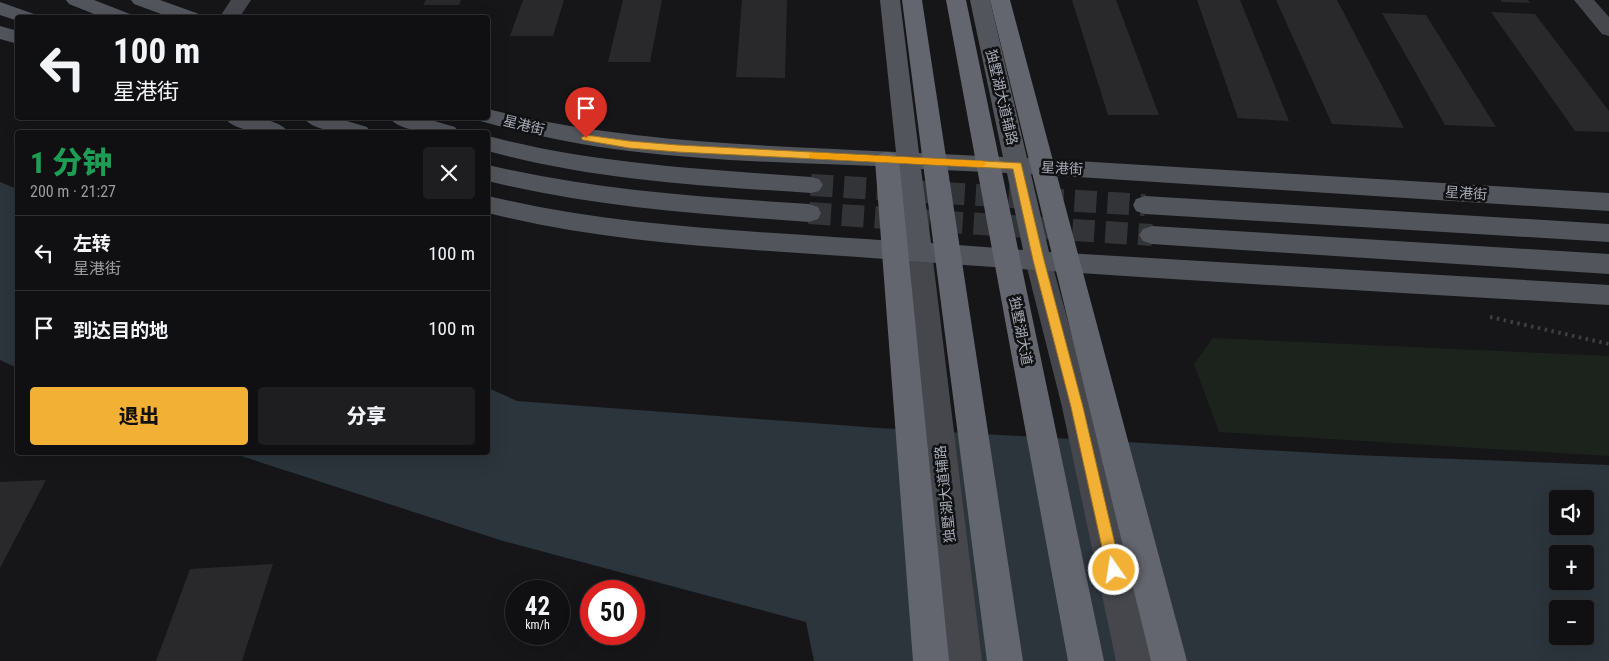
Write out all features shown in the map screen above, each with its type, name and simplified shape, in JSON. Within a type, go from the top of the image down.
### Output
[{"type":"highway","points":[[912,0],[1005,661]]},
{"type":"highway","name":"独墅湖大道","points":[[956,0],[1086,661]]},
{"type":"highway","points":[[1000,0],[1067,263],[1092,408],[1169,661]]},
{"type":"highway","points":[[898,161],[907,251],[907,395],[931,661]]},
{"type":"main road","points":[[76,0],[115,15]]},
{"type":"main road","points":[[141,0],[184,15]]},
{"type":"main road","points":[[231,15],[241,0]]},
{"type":"main road","points":[[890,0],[898,161]]},
{"type":"main road","name":"独墅湖大道辅路","points":[[980,0],[1038,260],[1092,408],[1134,661]]},
{"type":"main road","points":[[1584,0],[1609,30]]},
{"type":"main road","points":[[0,8],[19,15]]},
{"type":"main road","points":[[0,32],[15,37]]},
{"type":"main road","name":"星港街","points":[[490,116],[570,136],[629,145],[898,161],[1042,167],[1609,202]]},
{"type":"main road","points":[[242,120],[272,130]]},
{"type":"main road","points":[[321,120],[353,130]]},
{"type":"main road","points":[[408,120],[440,130]]},
{"type":"main road","name":"星港街","points":[[490,144],[556,160],[611,168],[810,185]]},
{"type":"main road","points":[[490,173],[535,184],[631,198],[809,213]]},
{"type":"main road","points":[[490,205],[572,222],[650,232],[1067,263],[1609,295]]},
{"type":"main road","points":[[1145,205],[1609,233]]},
{"type":"main road","points":[[1152,235],[1609,264]]},
{"type":"main road","name":"独墅湖大道辅路","points":[[907,251],[936,412],[964,661]]},
{"type":"shaded area","points":[[0,182],[15,188],[15,367],[0,360]]},
{"type":"shaded area","points":[[1213,338],[1609,356],[1609,456],[1219,432],[1194,364]]},
{"type":"shaded area","points":[[490,389],[517,401],[879,428],[1353,455],[1609,465],[1609,661],[814,661],[806,622],[503,541],[238,455],[490,455]]},
{"type":"building","points":[[426,0],[461,0],[459,5],[423,5]]},
{"type":"building","points":[[523,0],[564,0],[553,36],[510,36]]},
{"type":"building","points":[[623,0],[662,0],[650,62],[608,62]]},
{"type":"building","points":[[742,0],[787,0],[785,78],[736,77]]},
{"type":"building","points":[[1072,0],[1116,0],[1159,115],[1108,115]]},
{"type":"building","points":[[1197,0],[1240,0],[1289,121],[1238,118]]},
{"type":"building","points":[[1276,0],[1337,0],[1404,128],[1332,124]]},
{"type":"building","points":[[1501,0],[1528,0],[1530,3],[1501,2]]},
{"type":"building","points":[[1491,12],[1535,14],[1609,111],[1609,132],[1575,131]]},
{"type":"building","points":[[1382,13],[1426,15],[1496,127],[1445,125]]},
{"type":"building","points":[[46,480],[0,568],[0,482]]},
{"type":"building","points":[[273,564],[242,661],[156,661],[190,569]]},
{"type":"tunnel","points":[[811,185],[1145,205]]},
{"type":"tunnel","points":[[809,213],[1152,235]]},
{"type":"slow traffic","points":[[812,156],[982,164]]},
{"type":"route","points":[[586,138],[629,145],[1017,166],[1038,260],[1077,407],[1114,570]]}]
